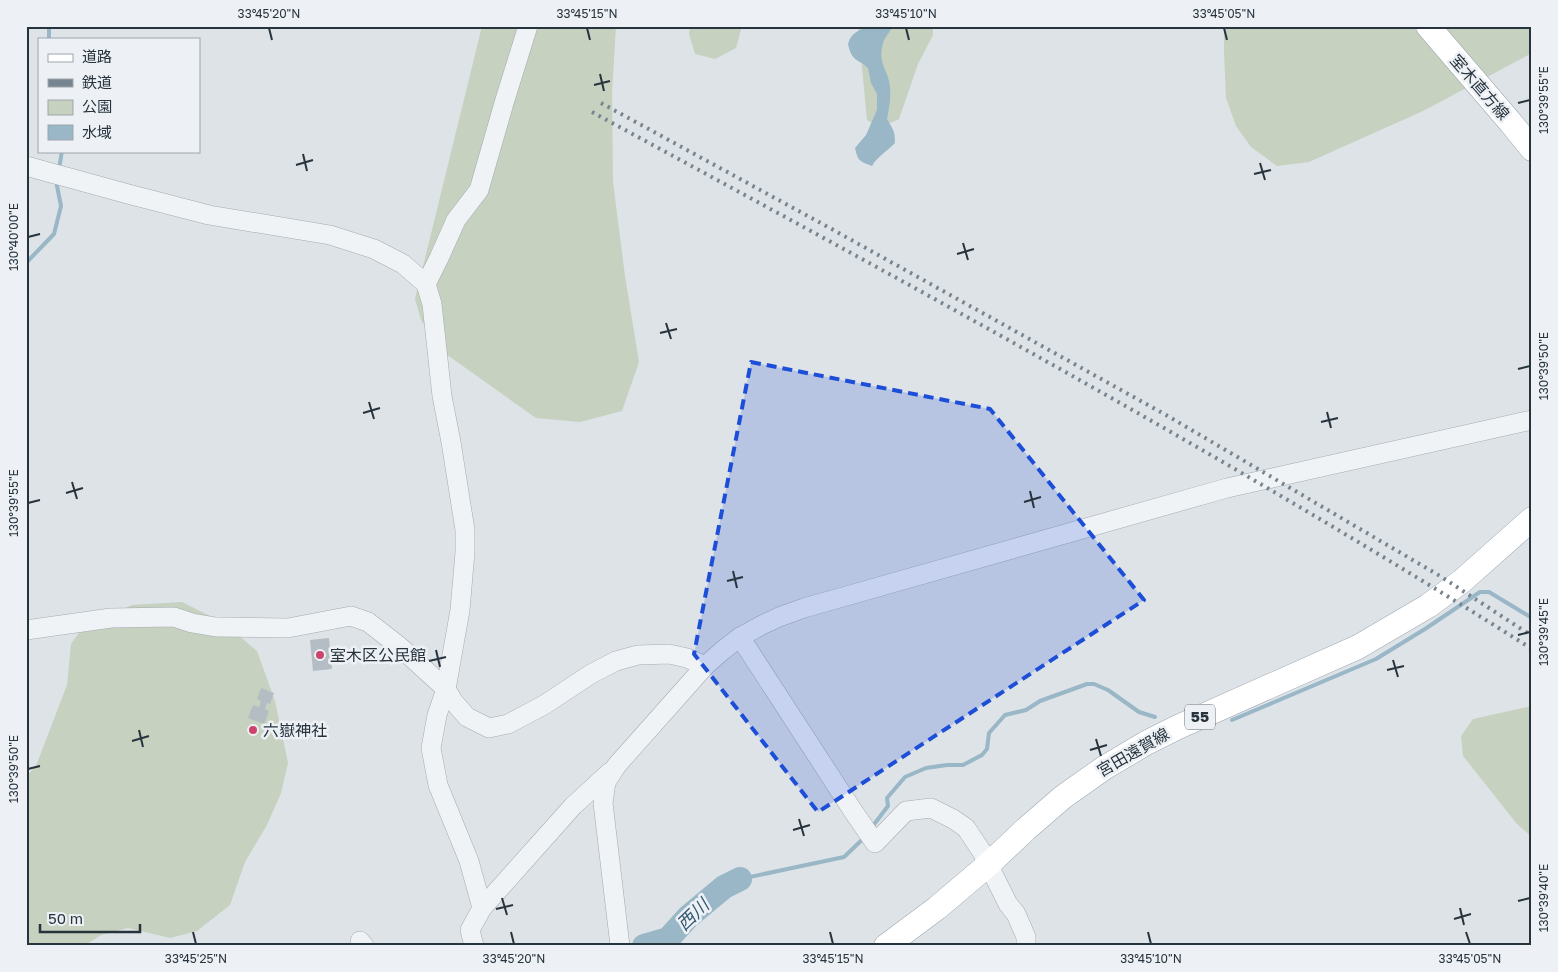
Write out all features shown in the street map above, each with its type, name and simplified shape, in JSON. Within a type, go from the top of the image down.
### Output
[{"type":"main road","name":"室木直方線","points":[[1428,26],[1532,149]]},
{"type":"main road","name":"宮田遠賀線","points":[[886,946],[937,908],[1062,797],[1104,768],[1146,743],[1178,727],[1366,643],[1428,606],[1455,586],[1532,519]]},
{"type":"street","points":[[426,284],[456,220],[479,190],[528,26]]},
{"type":"street","points":[[26,166],[209,215],[330,235],[374,249],[403,264],[426,284],[432,304],[442,396],[452,442],[465,530],[460,610],[446,689],[437,714],[431,748],[438,785],[469,861],[482,908]]},
{"type":"street","points":[[474,946],[470,930],[482,908],[573,806],[617,765],[705,666],[722,650],[740,637],[779,617],[804,608],[1227,488],[1532,420]]},
{"type":"street","points":[[26,630],[111,618],[174,617],[192,623],[216,627],[288,628],[351,616],[368,622],[399,646],[446,689],[453,701],[467,717],[489,728],[508,724],[537,709],[616,660],[638,655],[669,654],[687,658],[705,666]]},
{"type":"street","points":[[740,637],[875,843],[906,811],[931,808],[953,819],[966,828],[988,864],[1008,904],[1016,914],[1026,937],[1026,946]]},
{"type":"street","points":[[617,765],[606,782],[603,803],[620,946]]},
{"type":"highlighted area","points":[[751,362],[990,409],[1144,600],[818,812],[694,654]]},
{"type":"green space","points":[[482,26],[616,26],[612,93],[613,182],[625,276],[639,362],[622,411],[580,422],[536,418],[443,352],[421,320],[415,299]]},
{"type":"green space","points":[[690,26],[742,26],[736,48],[715,59],[695,54],[689,34]]},
{"type":"green space","points":[[858,26],[933,26],[933,35],[918,64],[899,119],[880,128],[867,120]]},
{"type":"green space","points":[[1224,26],[1532,26],[1532,53],[1423,111],[1309,162],[1277,166],[1251,147],[1236,126],[1226,98]]},
{"type":"green space","points":[[182,602],[224,623],[257,651],[275,701],[288,763],[281,793],[267,825],[245,862],[230,905],[197,931],[170,938],[128,928],[101,935],[84,946],[26,946],[26,777],[36,766],[67,685],[71,644],[83,627],[132,605]]},
{"type":"green space","points":[[1532,706],[1532,837],[1517,824],[1463,756],[1461,736],[1473,719]]},
{"type":"water","points":[[870,26],[893,26],[883,43],[881,57],[890,88],[887,119],[894,133],[895,143],[872,166],[860,160],[855,148],[866,135],[877,110],[877,94],[871,83],[868,68],[853,57],[848,44],[854,34]]},
{"type":"building","points":[[329,638],[332,669],[313,671],[310,640]]},
{"type":"building","points":[[261,688],[274,693],[270,704],[267,703],[265,709],[269,711],[264,724],[248,718],[253,705],[259,707],[261,701],[257,699]]},
{"type":"waterway","points":[[49,26],[49,38]]},
{"type":"waterway","points":[[59,169],[62,152]]},
{"type":"waterway","points":[[26,263],[54,234],[61,206],[57,181]]},
{"type":"waterway","points":[[1232,720],[1376,659],[1480,592],[1489,592],[1532,618]]},
{"type":"waterway","points":[[872,827],[888,806],[887,798],[905,777],[926,768],[963,765],[982,755],[987,749],[989,733],[1005,715],[1026,710],[1040,701],[1087,684],[1094,684],[1108,690],[1139,712],[1155,717]]},
{"type":"waterway","points":[[740,879],[844,857],[865,837]]},
{"type":"waterway","name":"西川","points":[[644,946],[668,939],[688,917],[724,887],[740,879]]},
{"type":"railway","points":[[601,103],[1166,415],[1440,576],[1532,636]]},
{"type":"railway","points":[[592,112],[830,241],[1184,440],[1301,508],[1532,649]]},
{"type":"place","name":"室木区公民館","points":[[320,655]]},
{"type":"place","name":"六嶽神社","points":[[253,730]]}]
